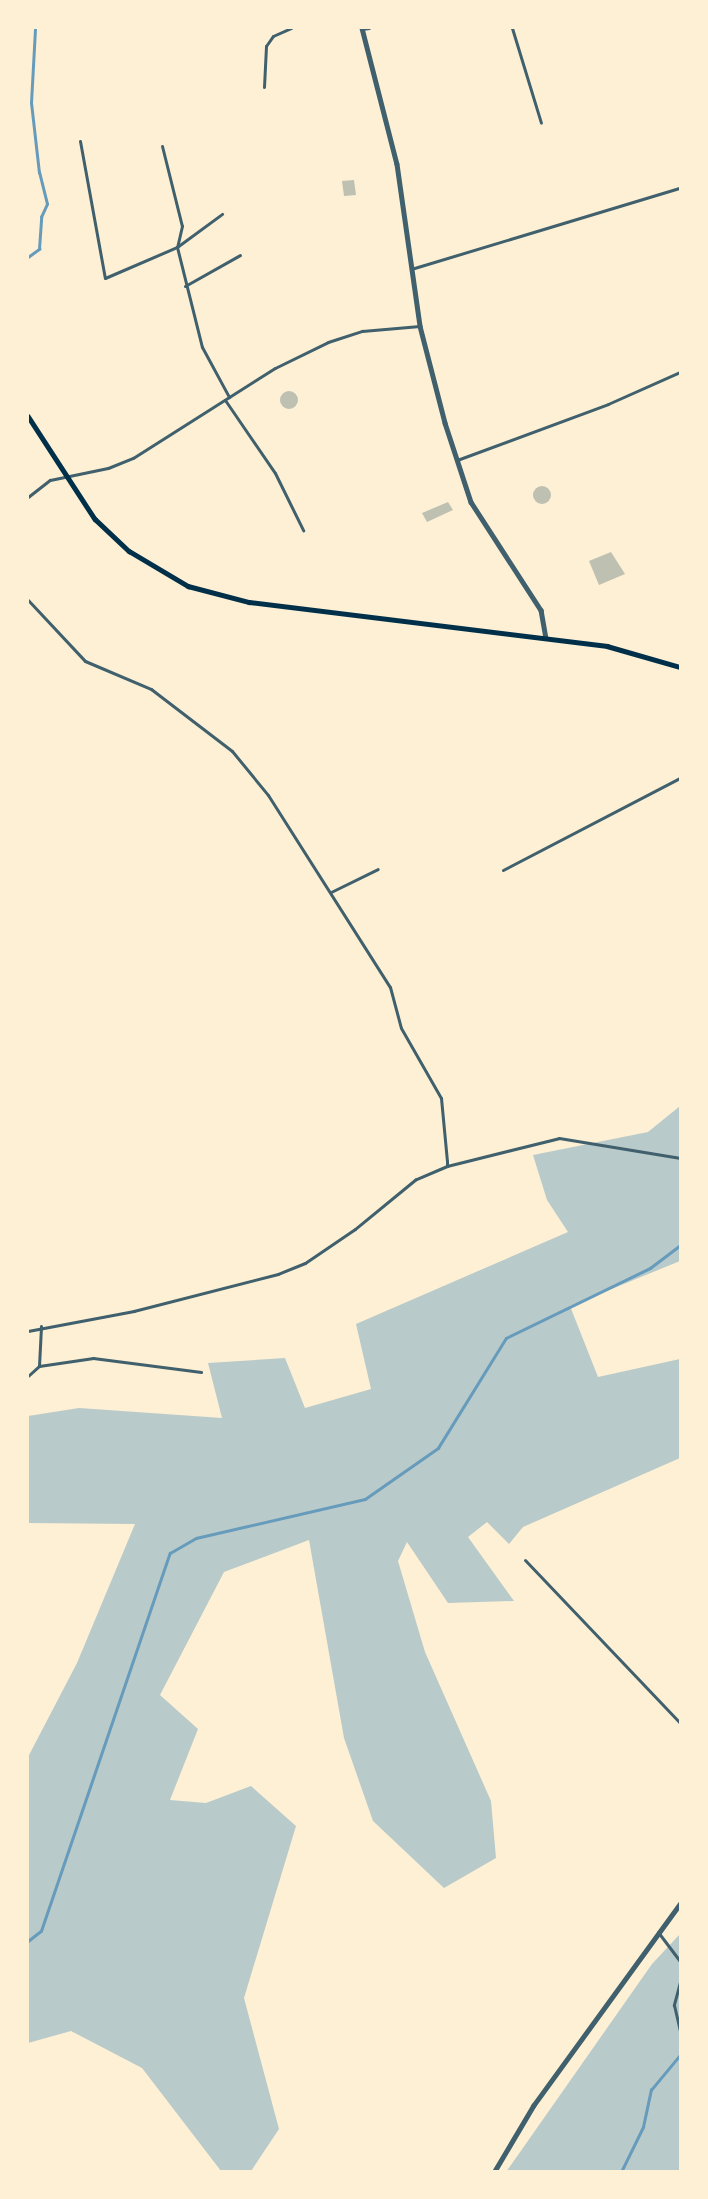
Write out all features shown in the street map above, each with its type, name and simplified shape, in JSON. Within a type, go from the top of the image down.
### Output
[{"type":"main road","points":[[28,416],[65,475],[112,536],[188,586],[249,602],[546,637],[632,650],[680,667]]},
{"type":"street","points":[[264,87],[266,46],[273,36],[291,28]]},
{"type":"street","points":[[369,28],[362,28],[397,164],[410,269],[420,326],[457,460],[486,531],[545,616],[546,637]]},
{"type":"street","points":[[512,28],[540,123]]},
{"type":"street","points":[[80,141],[105,278],[177,247],[222,214]]},
{"type":"street","points":[[162,146],[182,226],[177,247],[185,286],[202,347],[229,397]]},
{"type":"street","points":[[410,269],[680,188]]},
{"type":"street","points":[[185,286],[240,255]]},
{"type":"street","points":[[28,497],[50,480],[65,475],[108,468],[133,458],[229,397],[344,335],[420,326]]},
{"type":"street","points":[[457,460],[608,404],[680,372]]},
{"type":"street","points":[[225,400],[275,473],[303,530]]},
{"type":"street","points":[[28,600],[85,661],[151,690],[232,751],[291,825],[390,987],[401,1028],[434,1082],[444,1111],[447,1166]]},
{"type":"street","points":[[503,870],[680,778]]},
{"type":"street","points":[[331,892],[378,869]]},
{"type":"street","points":[[28,1330],[41,1326],[134,1312],[278,1274],[305,1263],[355,1229],[416,1178],[447,1166],[559,1138],[680,1158]]},
{"type":"street","points":[[39,1366],[41,1326]]},
{"type":"street","points":[[28,1376],[39,1366],[93,1358],[201,1372]]},
{"type":"street","points":[[526,1560],[680,1723]]},
{"type":"street","points":[[494,2172],[533,2106],[658,1931],[680,1904]]},
{"type":"street","points":[[658,1931],[680,1961]]},
{"type":"street","points":[[680,1982],[674,2006],[680,2032]]},
{"type":"shaded area","points":[[680,1106],[680,1261],[570,1306],[598,1377],[680,1359],[680,1458],[523,1527],[509,1544],[487,1522],[468,1537],[514,1601],[448,1603],[407,1542],[398,1561],[425,1652],[491,1801],[496,1858],[444,1888],[373,1821],[344,1738],[309,1540],[224,1572],[160,1695],[198,1729],[170,1800],[206,1803],[251,1786],[296,1826],[244,1998],[279,2129],[251,2171],[221,2171],[142,2068],[71,2031],[28,2043],[28,1757],[77,1663],[135,1524],[28,1523],[28,1416],[79,1408],[222,1418],[208,1363],[285,1358],[305,1408],[371,1389],[356,1324],[568,1232],[547,1200],[533,1155],[648,1132]]},
{"type":"shaded area","points":[[680,1934],[680,2171],[506,2172],[652,1964]]},
{"type":"building","points":[[354,180],[356,195],[344,196],[342,181]]},
{"type":"building","points":[[285,391],[293,391],[298,396],[296,407],[285,409],[280,404],[280,396]]},
{"type":"building","points":[[538,486],[546,486],[551,491],[549,502],[538,504],[533,499],[533,491]]},
{"type":"building","points":[[448,502],[453,510],[427,522],[422,513]]},
{"type":"building","points":[[611,552],[625,574],[599,585],[589,561]]},
{"type":"waterway","points":[[28,257],[39,249],[41,217],[47,204],[39,173],[31,103],[35,28]]},
{"type":"waterway","points":[[28,1941],[41,1931],[170,1553],[196,1538],[365,1499],[438,1448],[506,1338],[650,1268],[680,1245]]},
{"type":"waterway","points":[[621,2172],[643,2127],[651,2090],[680,2055]]}]
